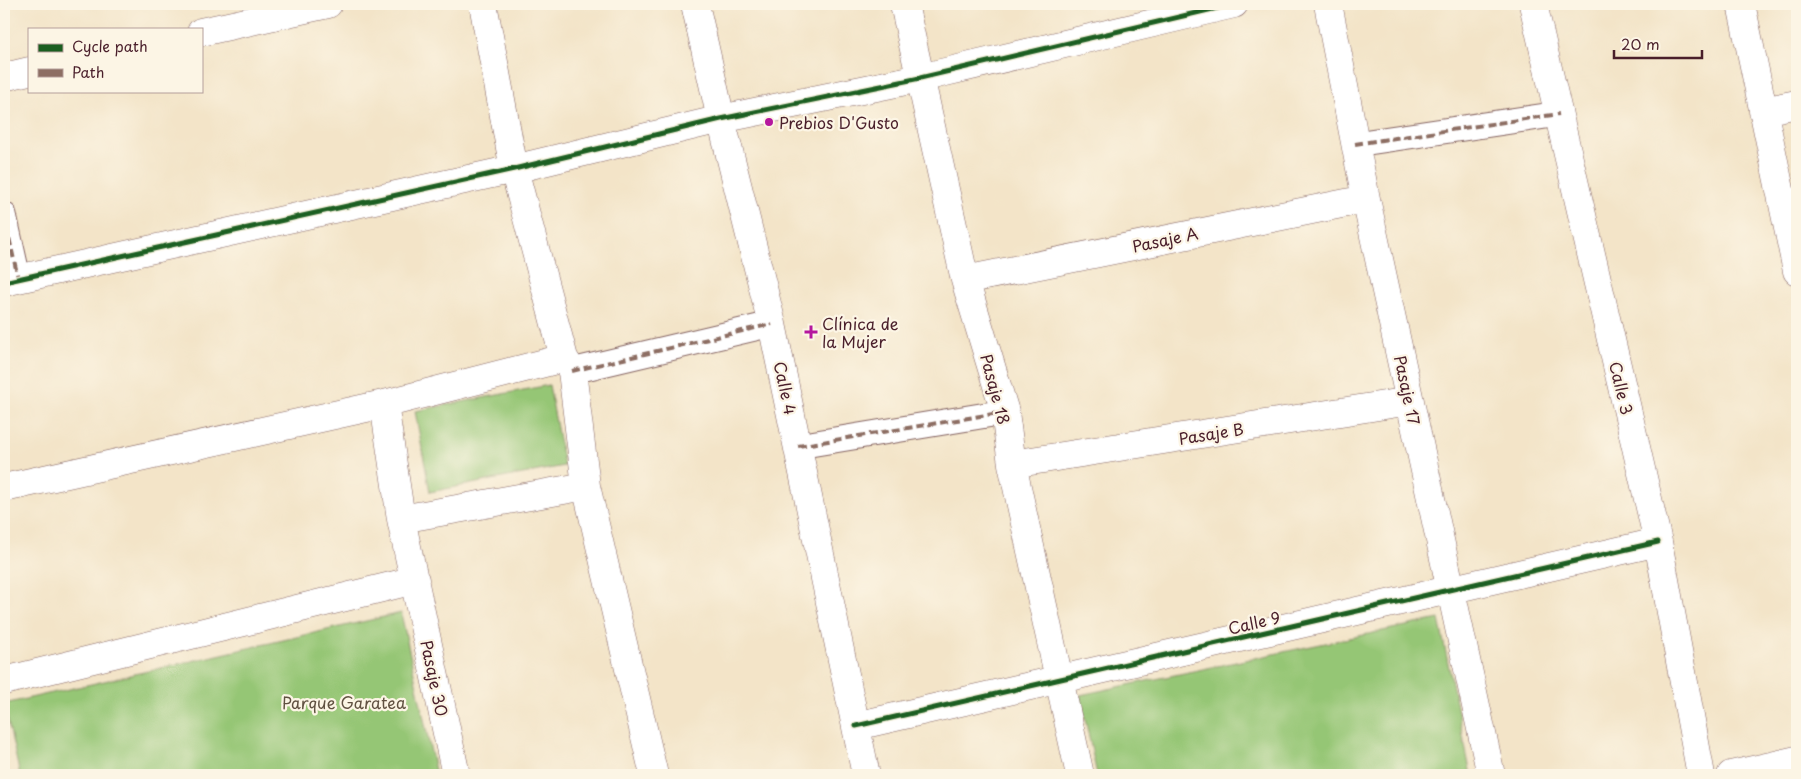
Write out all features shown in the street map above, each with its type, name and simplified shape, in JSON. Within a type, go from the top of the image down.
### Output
[{"type":"street","points":[[483,4],[514,169],[568,365],[586,486],[654,775]]},
{"type":"street","name":"Calle 4","points":[[695,4],[721,119],[772,324],[866,775]]},
{"type":"street","name":"Pasaje 18","points":[[904,4],[964,280],[1004,412],[1012,464],[1080,775]]},
{"type":"street","points":[[4,215],[11,280],[514,169],[721,119],[920,78],[1234,4]]},
{"type":"street","name":"Pasaje 17","points":[[1328,4],[1366,199],[1491,775]]},
{"type":"street","name":"Calle 3","points":[[1533,4],[1658,542],[1701,775]]},
{"type":"street","points":[[1741,4],[1797,271]]},
{"type":"street","points":[[202,32],[313,5]]},
{"type":"street","points":[[4,77],[28,71]]},
{"type":"street","points":[[1763,111],[1797,104]]},
{"type":"street","points":[[1355,144],[1559,114]]},
{"type":"street","name":"Pasaje A","points":[[964,280],[1366,199]]},
{"type":"street","points":[[4,488],[384,404],[772,324]]},
{"type":"street","name":"Pasaje B","points":[[1012,464],[1410,400]]},
{"type":"street","name":"Pasaje 30","points":[[384,404],[401,519],[456,775]]},
{"type":"street","points":[[798,446],[1004,412]]},
{"type":"street","points":[[401,519],[586,486]]},
{"type":"street","name":"Calle 9","points":[[856,726],[1658,542]]},
{"type":"street","points":[[4,681],[414,580]]},
{"type":"street","points":[[1731,775],[1797,760]]},
{"type":"green space","points":[[549,385],[564,466],[430,492],[415,411]]},
{"type":"green space","name":"Parque Garatea","points":[[401,613],[436,775],[20,775],[4,704]]},
{"type":"green space","points":[[1439,619],[1471,775],[1097,775],[1080,695]]},
{"type":"marked path","points":[[1355,144],[1559,114]]},
{"type":"marked path","points":[[4,215],[18,278]]},
{"type":"marked path","points":[[572,371],[772,324]]},
{"type":"marked path","points":[[798,446],[1005,412]]},
{"type":"cycle path","points":[[4,282],[514,169],[721,119],[920,78],[1234,4]]},
{"type":"cycle path","points":[[856,726],[1658,542]]},
{"type":"place","name":"Prebios D'Gusto","points":[[769,122]]},
{"type":"place","name":"Clínica de la Mujer","points":[[811,332]]}]
